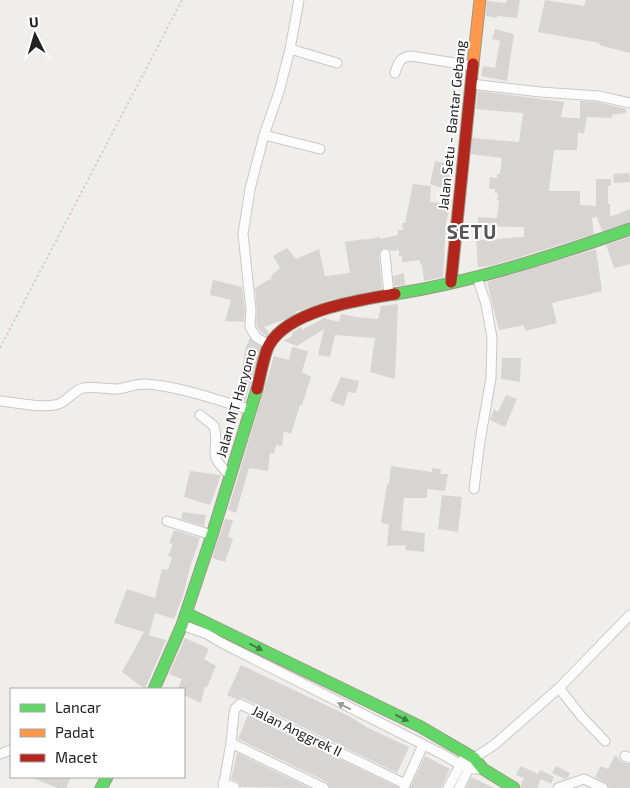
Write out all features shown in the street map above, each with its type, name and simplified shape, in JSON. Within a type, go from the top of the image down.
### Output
[{"type":"main road","name":"Jalan Setu - Bantar Gebang","points":[[451,282],[480,0]]},
{"type":"main road","name":"Jalan MT Haryono","points":[[154,688],[186,613],[252,410],[269,345],[280,332],[295,322],[323,309],[477,277],[594,242],[630,229]]},
{"type":"main road","points":[[186,613],[421,728],[470,756],[483,769],[509,787]]},
{"type":"street","points":[[269,345],[256,336],[250,327],[251,310],[243,234],[250,189],[264,135],[279,92],[290,49],[299,0]]},
{"type":"street","points":[[290,49],[337,63]]},
{"type":"street","points":[[395,73],[399,62],[411,56],[473,66]]},
{"type":"street","points":[[471,84],[540,92],[599,96],[630,102]]},
{"type":"street","points":[[264,135],[320,149]]},
{"type":"street","points":[[385,254],[388,295]]},
{"type":"street","points":[[474,489],[491,378],[492,338],[486,304],[477,277]]},
{"type":"street","points":[[0,400],[50,405],[61,402],[76,390],[82,388],[118,389],[145,384],[252,410]]},
{"type":"street","points":[[200,415],[214,426],[215,456],[218,465],[230,475]]},
{"type":"street","points":[[166,521],[212,535]]},
{"type":"street","points":[[448,788],[470,756],[494,744],[559,688],[630,615]]},
{"type":"street","points":[[182,624],[206,634],[464,767],[483,769]]},
{"type":"street","points":[[559,688],[605,741]]},
{"type":"street","name":"Jalan Anggrek II","points":[[223,785],[231,744],[234,713],[239,704],[243,704],[404,786]]},
{"type":"street","points":[[231,744],[324,788]]},
{"type":"street","points":[[404,786],[423,745]]},
{"type":"street","points":[[459,788],[464,767]]},
{"type":"street","points":[[558,788],[584,779],[603,788]]},
{"type":"street","points":[[223,785],[235,788]]},
{"type":"path","points":[[0,348],[182,0]]},
{"type":"building","points":[[507,0],[520,0],[517,18],[486,16],[487,1],[506,3]]},
{"type":"building","points":[[545,0],[584,6],[586,0],[630,0],[630,53],[599,45],[600,43],[538,32]]},
{"type":"building","points":[[495,29],[514,34],[507,81],[481,76],[483,66],[495,68],[500,41],[492,39]]},
{"type":"building","points":[[478,91],[564,102],[561,117],[580,118],[580,101],[598,102],[626,109],[626,113],[612,115],[612,118],[587,117],[584,134],[578,132],[577,150],[554,150],[549,191],[580,191],[580,205],[596,206],[596,179],[611,179],[611,186],[608,186],[610,217],[630,209],[630,222],[602,231],[597,217],[592,218],[594,234],[490,266],[478,267],[476,240],[524,237],[524,227],[478,226],[478,217],[497,218],[498,193],[495,193],[495,189],[489,189],[490,177],[497,178],[497,174],[500,174],[502,158],[471,154],[472,138],[519,142],[523,113],[476,109]]},
{"type":"building","points":[[435,161],[453,165],[447,190],[430,184]]},
{"type":"building","points":[[629,173],[630,182],[614,183],[613,174]]},
{"type":"building","points":[[413,184],[431,186],[430,202],[451,204],[446,222],[443,277],[424,281],[420,260],[402,262],[399,250],[391,251],[384,248],[380,251],[379,255],[382,289],[330,300],[295,312],[286,319],[264,327],[269,332],[267,336],[261,332],[256,325],[258,323],[256,323],[255,288],[272,278],[271,276],[280,268],[273,256],[287,248],[296,259],[319,249],[325,276],[350,273],[345,242],[380,237],[380,239],[398,235],[398,230],[403,230],[402,223],[405,223]]},
{"type":"building","points":[[630,237],[630,264],[614,268],[606,245]]},
{"type":"building","points":[[596,249],[602,291],[552,303],[557,323],[525,331],[524,325],[499,330],[487,282]]},
{"type":"building","points":[[404,273],[405,285],[394,286],[393,276]]},
{"type":"building","points":[[213,280],[242,287],[245,310],[244,322],[225,321],[231,300],[210,295]]},
{"type":"building","points":[[398,304],[395,379],[370,372],[375,338],[335,335],[330,357],[318,355],[324,329],[297,346],[284,341],[299,328],[301,327],[302,330],[324,318],[339,322],[341,314],[378,319],[381,306]]},
{"type":"building","points":[[250,338],[261,347],[245,402],[236,399],[246,347]]},
{"type":"building","points":[[292,347],[308,351],[302,372],[311,377],[302,405],[300,405],[291,434],[284,431],[282,446],[276,445],[274,454],[270,453],[268,471],[249,468],[236,513],[228,510],[274,356],[289,360]]},
{"type":"building","points":[[502,358],[521,358],[520,382],[501,379]]},
{"type":"building","points":[[341,377],[359,381],[356,393],[348,392],[344,406],[330,401]]},
{"type":"building","points":[[506,395],[517,399],[505,427],[490,420],[494,409],[498,412]]},
{"type":"building","points":[[391,466],[432,472],[432,468],[441,469],[440,474],[448,474],[445,491],[427,489],[427,498],[404,498],[401,530],[425,533],[424,552],[405,550],[406,545],[387,546],[389,524],[381,523]]},
{"type":"building","points":[[190,471],[221,475],[210,505],[184,497]]},
{"type":"building","points":[[442,495],[462,497],[458,532],[438,529]]},
{"type":"building","points":[[183,512],[206,515],[204,526],[181,519]]},
{"type":"building","points":[[225,519],[233,520],[228,537],[233,539],[225,562],[212,558]]},
{"type":"building","points":[[174,530],[200,538],[183,596],[174,619],[155,613],[149,635],[166,640],[145,688],[144,688],[122,672],[144,632],[114,623],[127,589],[155,598],[162,569],[168,570],[172,557],[168,556],[173,544],[169,543]]},
{"type":"building","points":[[185,638],[209,649],[204,659],[216,666],[207,687],[205,686],[201,703],[185,695],[185,688],[178,688],[182,679],[169,674]]},
{"type":"building","points":[[241,665],[351,717],[366,727],[409,747],[397,773],[243,698],[236,699],[227,695]]},
{"type":"building","points":[[248,715],[398,788],[330,788],[327,782],[238,739]]},
{"type":"building","points":[[237,753],[310,788],[241,787],[238,782],[231,780]]},
{"type":"building","points":[[615,755],[622,762],[630,764],[630,788],[609,788],[606,783],[595,777],[601,766],[608,769]]},
{"type":"building","points":[[425,756],[450,769],[441,788],[410,788]]},
{"type":"building","points":[[521,766],[538,774],[540,770],[554,777],[551,784],[541,779],[537,788],[521,788],[524,778],[516,775]]},
{"type":"building","points":[[556,766],[570,773],[568,778],[565,779],[552,773]]},
{"type":"building","points":[[471,777],[494,788],[466,788]]},
{"type":"building","points":[[33,778],[71,778],[66,788],[58,788]]},
{"type":"traffic: fast","points":[[395,294],[425,289],[514,267],[630,229]]},
{"type":"traffic: fast","points":[[154,688],[182,625],[257,389]]},
{"type":"traffic: fast","points":[[186,613],[421,727],[474,758],[483,769],[514,788]]},
{"type":"traffic: fast","points":[[101,788],[106,778]]},
{"type":"traffic: slow","points":[[473,64],[480,0]]},
{"type":"traffic: jam","points":[[451,282],[473,64]]},
{"type":"traffic: jam","points":[[257,389],[269,345],[279,333],[292,323],[326,309],[395,294]]},
{"type":"district","name":"SETU","points":[[472,232]]}]
